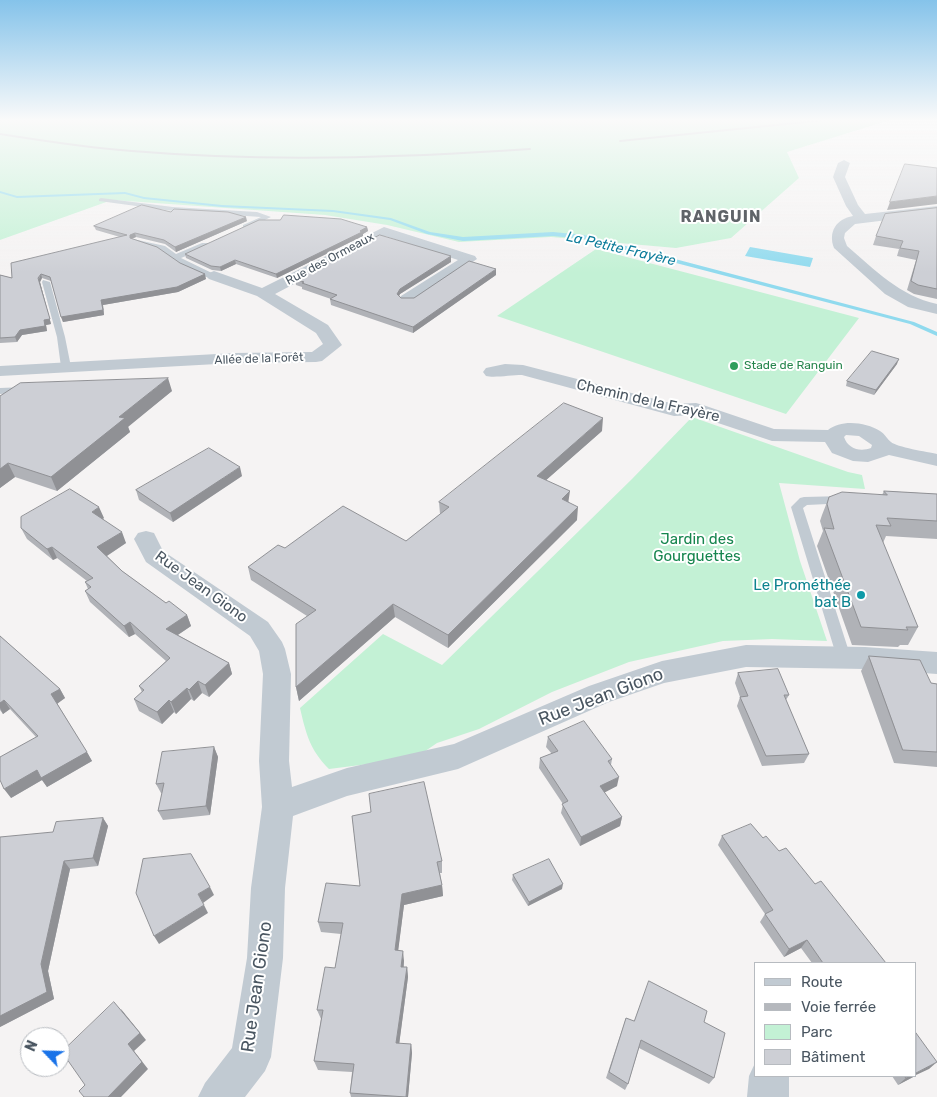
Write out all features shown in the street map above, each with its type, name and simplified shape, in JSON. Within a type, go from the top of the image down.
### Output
[{"type":"street","points":[[841,171],[839,177],[852,206],[862,219]]},
{"type":"street","points":[[937,210],[852,220],[838,232],[837,238],[841,248],[891,291],[914,304],[937,309]]},
{"type":"street","name":"Rue des Ormeaux","points":[[263,293],[284,284],[384,231],[470,259],[407,300]]},
{"type":"street","name":"Allée de la Forêt","points":[[0,371],[234,358],[316,357],[333,345],[322,329],[263,293],[214,276]]},
{"type":"street","name":"Chemin de la Frayère","points":[[492,372],[506,369],[523,370],[674,410],[696,409],[772,435],[833,436],[833,441],[841,449],[856,455],[871,456],[881,451],[882,447],[937,460]]},
{"type":"street","name":"Rue Jean Giono","points":[[146,539],[154,556],[259,629],[272,648],[276,674],[274,761],[278,807],[268,888],[265,958],[251,1057],[219,1097]]},
{"type":"street","name":"Rue Jean Giono","points":[[278,807],[346,782],[458,756],[599,694],[662,672],[746,656],[937,662]]},
{"type":"street","points":[[768,1097],[769,1077]]},
{"type":"lane","points":[[101,200],[173,209],[257,214],[267,217],[240,229]]},
{"type":"lane","name":"Allée de la Forêt","points":[[136,241],[162,248],[177,257],[184,264],[214,276]]},
{"type":"lane","points":[[177,257],[213,241]]},
{"type":"lane","points":[[46,282],[57,320],[66,368]]},
{"type":"lane","points":[[0,390],[32,390]]},
{"type":"lane","points":[[0,399],[13,390]]},
{"type":"lane","points":[[844,658],[797,507],[804,501],[860,500]]},
{"type":"green space","points":[[0,171],[796,171],[799,178],[731,238],[676,248],[551,237],[459,242],[387,225],[325,215],[112,200],[0,240]]},
{"type":"green space","name":"Stade de Ranguin","points":[[596,249],[859,318],[786,414],[497,316]]},
{"type":"green space","name":"Jardin des Gourguettes","points":[[692,417],[848,472],[862,475],[865,489],[779,483],[800,561],[827,641],[772,639],[723,641],[629,662],[552,692],[479,729],[437,743],[421,754],[400,760],[329,769],[313,748],[304,726],[300,708],[383,634],[442,665],[632,479]]},
{"type":"water","points":[[750,247],[813,258],[810,267],[745,256]]},
{"type":"building","points":[[902,171],[937,171],[937,196],[890,202]]},
{"type":"building","points":[[142,205],[171,212],[174,209],[228,212],[246,217],[175,247],[164,240],[135,233],[130,235],[130,238],[157,247],[180,263],[205,274],[177,287],[101,300],[103,310],[61,317],[50,277],[41,274],[38,278],[50,319],[44,320],[45,326],[20,330],[15,337],[0,338],[0,275],[12,278],[11,263],[127,235],[94,226]]},
{"type":"building","points":[[937,208],[937,289],[918,285],[911,281],[919,251],[900,248],[903,241],[876,236],[885,214]]},
{"type":"building","points":[[284,215],[341,219],[367,227],[360,231],[362,232],[276,274],[235,260],[220,267],[211,266],[185,254],[259,220],[280,220]]},
{"type":"building","points":[[380,235],[451,256],[400,289],[397,294],[401,298],[414,298],[469,261],[496,269],[413,327],[330,299],[337,295],[295,279]]},
{"type":"building","points":[[872,351],[899,359],[876,390],[847,381]]},
{"type":"building","points":[[168,378],[119,417],[125,418],[51,477],[8,463],[0,469],[0,396],[20,383]]},
{"type":"building","points":[[564,403],[603,418],[537,476],[570,491],[562,499],[578,507],[448,635],[393,604],[296,687],[296,624],[316,610],[248,567],[278,545],[285,548],[343,506],[406,541],[449,507],[439,502]]},
{"type":"building","points":[[209,448],[240,467],[170,513],[136,490]]},
{"type":"building","points":[[70,489],[99,507],[92,512],[122,532],[97,547],[122,571],[166,603],[169,601],[187,615],[166,629],[229,663],[205,685],[198,681],[189,690],[187,688],[171,702],[169,700],[157,712],[134,699],[144,690],[139,686],[170,658],[130,622],[124,626],[85,591],[91,587],[85,582],[93,578],[52,547],[47,549],[21,528],[21,517]]},
{"type":"building","points":[[884,491],[937,494],[937,521],[887,518],[891,526],[876,525],[918,627],[906,627],[908,630],[861,627],[824,528],[834,529],[827,504],[829,497],[842,492],[887,495]]},
{"type":"building","points":[[0,636],[60,689],[51,694],[87,752],[41,778],[37,770],[4,789],[0,780],[0,757],[38,736],[4,700],[0,703]]},
{"type":"building","points":[[869,656],[920,660],[931,683],[937,684],[937,752],[903,750]]},
{"type":"building","points":[[778,669],[789,695],[784,695],[809,754],[766,756],[740,697],[748,696],[738,673]]},
{"type":"building","points":[[584,721],[612,759],[608,761],[619,777],[600,786],[622,817],[581,837],[562,804],[568,801],[540,758],[558,751],[548,737]]},
{"type":"building","points":[[214,747],[206,806],[158,811],[164,783],[156,784],[162,752]]},
{"type":"building","points":[[424,782],[442,861],[437,862],[442,885],[402,894],[395,950],[403,951],[401,967],[407,967],[396,1043],[411,1044],[406,1097],[350,1093],[354,1064],[314,1061],[323,1010],[317,1010],[325,967],[335,968],[343,923],[318,922],[326,883],[360,886],[352,816],[371,812],[369,794]]},
{"type":"building","points":[[103,818],[93,858],[64,861],[41,964],[47,992],[0,1016],[0,837],[53,832],[56,822]]},
{"type":"building","points":[[751,824],[763,838],[766,836],[779,851],[786,848],[815,884],[821,881],[885,962],[822,962],[807,940],[789,949],[765,914],[773,910],[722,836]]},
{"type":"building","points":[[191,854],[210,887],[198,894],[204,905],[154,936],[136,893],[143,859]]},
{"type":"building","points":[[549,859],[563,884],[529,902],[513,875]]},
{"type":"building","points":[[649,981],[707,1011],[704,1022],[725,1033],[714,1078],[641,1040],[628,1084],[609,1072],[626,1018],[634,1021]]},
{"type":"building","points":[[114,1002],[140,1033],[128,1044],[142,1062],[108,1097],[84,1097],[79,1091],[85,1085],[70,1063],[70,1044]]},
{"type":"building","points":[[917,1034],[937,1062],[917,1072]]},
{"type":"waterway","name":"La Petite Frayère","points":[[0,192],[17,197],[125,193],[144,198],[222,206],[333,211],[391,219],[429,233],[463,239],[553,234],[584,237],[912,323],[937,334]]},
{"type":"place","name":"Stade de Ranguin","points":[[734,366]]},
{"type":"place","name":"Le Prométhée bat B","points":[[861,595]]},
{"type":"district","name":"RANGUIN","points":[[721,217]]}]
